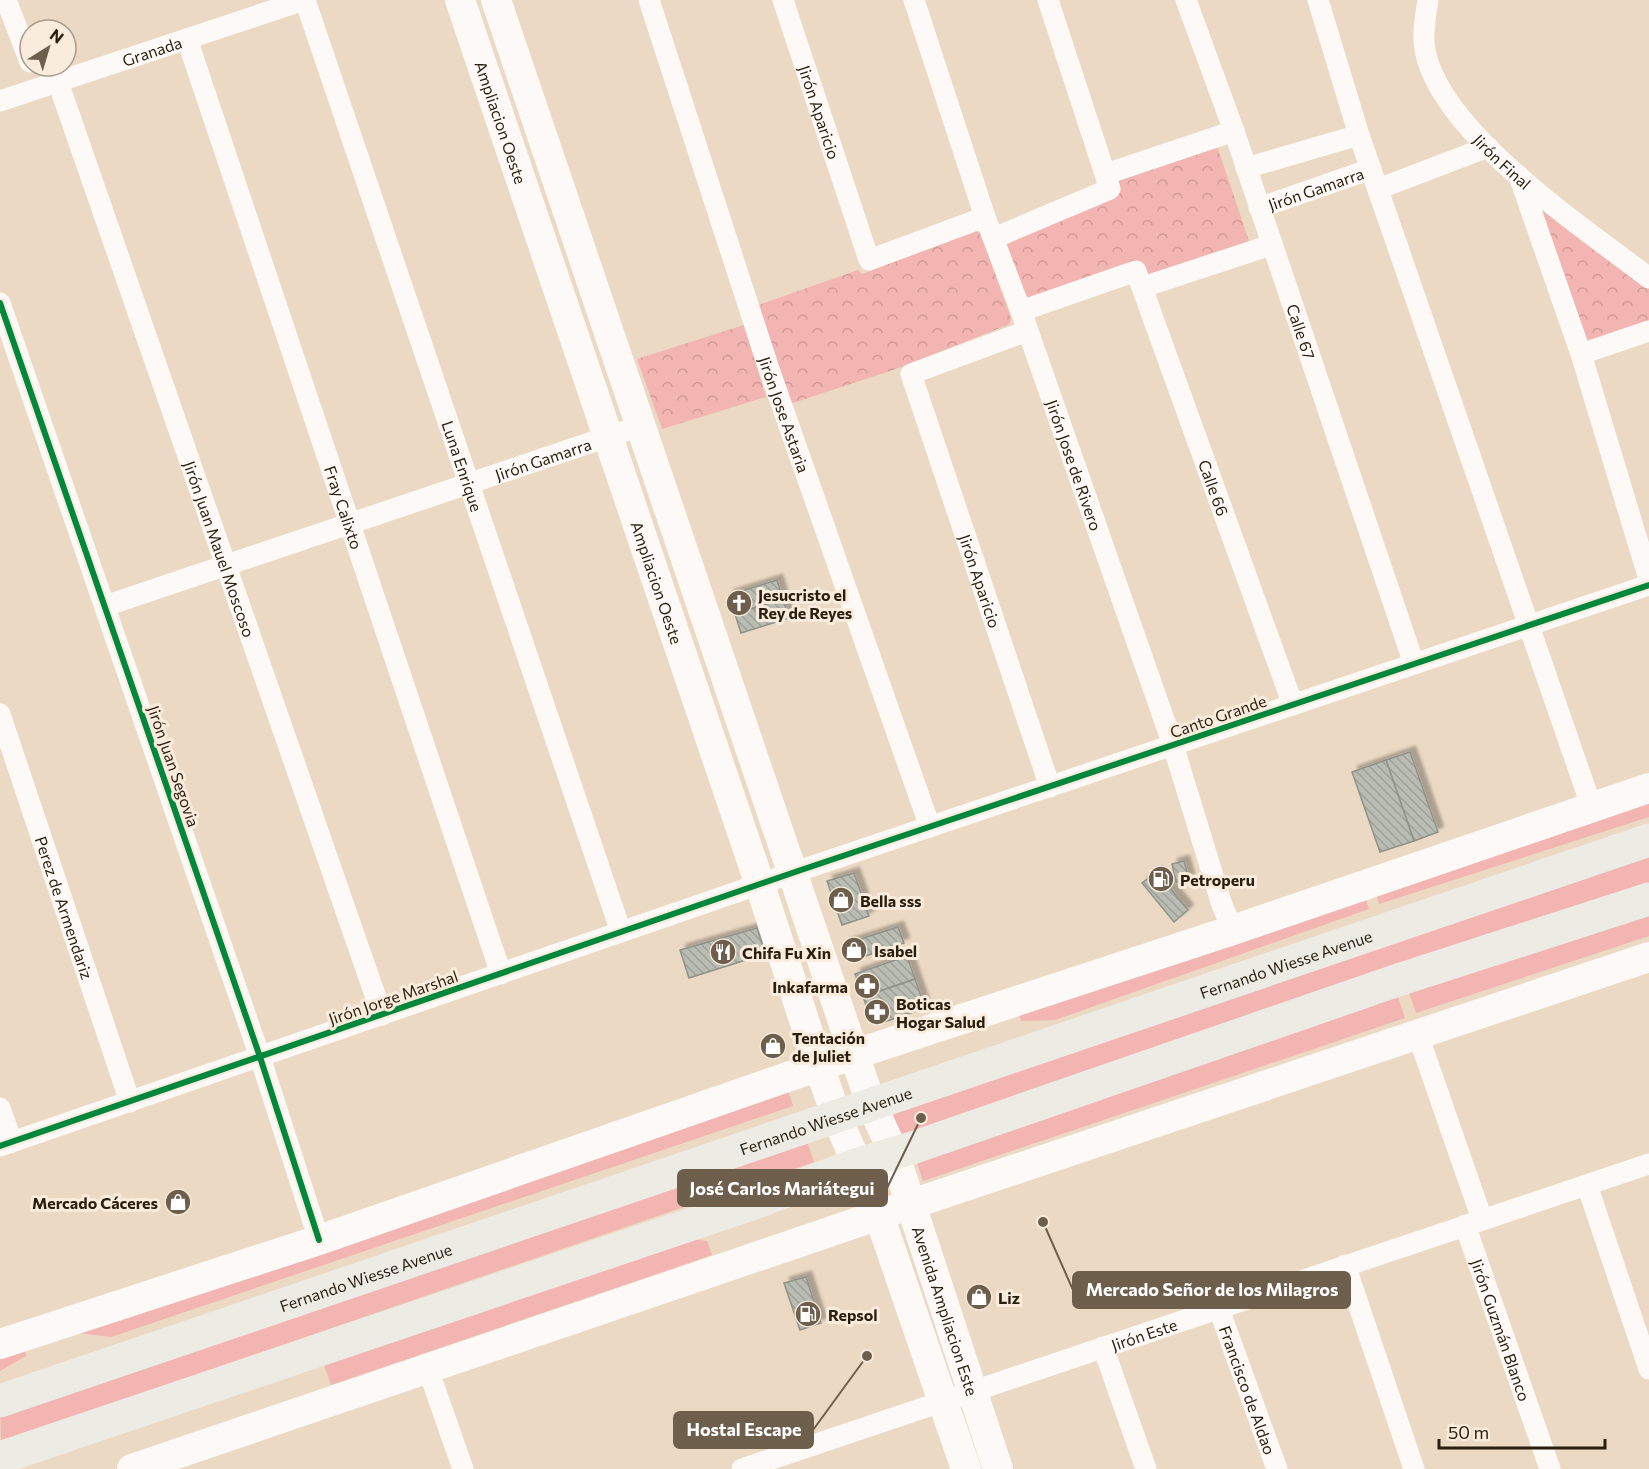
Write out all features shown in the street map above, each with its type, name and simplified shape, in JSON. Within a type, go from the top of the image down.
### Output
[{"type":"main road","name":"Ampliacion Oeste","points":[[460,0],[760,885],[819,1066],[836,1115],[858,1164]]},
{"type":"main road","name":"Ampliacion Oeste","points":[[496,0],[640,426],[795,872],[871,1104],[894,1153]]},
{"type":"main road","points":[[0,1344],[319,1240],[819,1066],[1233,930],[1649,788]]},
{"type":"main road","name":"Fernando Wiesse Avenue","points":[[0,1401],[1649,840]]},
{"type":"main road","points":[[0,1458],[757,1202],[858,1164],[1398,980],[1649,898]]},
{"type":"main road","points":[[132,1469],[1649,957]]},
{"type":"main road","name":"Avenida Ampliacion Este","points":[[894,1153],[998,1469]]},
{"type":"main road","name":"Avenida Ampliacion Este","points":[[858,1164],[879,1215],[966,1469]]},
{"type":"street","name":"Jirón Juan Mauel Moscoso","points":[[6,0],[18,31]]},
{"type":"street","name":"Granada","points":[[0,101],[304,0]]},
{"type":"street","name":"Luna Enrique","points":[[304,0],[621,932]]},
{"type":"street","name":"Jirón Jose Astaria","points":[[649,0],[769,369],[930,827]]},
{"type":"street","name":"Jirón Aparicio","points":[[783,0],[869,260],[985,217]]},
{"type":"street","name":"Jirón Jose de Rivero","points":[[914,0],[985,217],[1021,311],[1173,745],[1222,905],[1233,930]]},
{"type":"street","points":[[1047,0],[1108,181]]},
{"type":"street","name":"Calle 67","points":[[1186,0],[1234,131],[1414,664]]},
{"type":"street","points":[[1318,0],[1359,135],[1592,808]]},
{"type":"street","name":"Jirón Final","points":[[1428,0],[1424,42],[1434,74],[1451,106],[1488,147],[1520,176],[1649,278]]},
{"type":"street","name":"Fray Calixto","points":[[187,39],[501,974]]},
{"type":"street","name":"Jirón Juan Mauel Moscoso","points":[[43,78],[49,85],[226,566],[382,1015]]},
{"type":"street","points":[[994,238],[1108,181],[1234,131]]},
{"type":"street","points":[[1246,168],[1359,135]]},
{"type":"street","name":"Jirón Gamarra","points":[[1259,208],[1375,179],[1488,147]]},
{"type":"street","points":[[1520,176],[1581,354],[1649,579]]},
{"type":"street","points":[[1021,311],[1271,245]]},
{"type":"street","name":"Calle 66","points":[[1140,279],[1293,705]]},
{"type":"street","name":"Jirón Juan Segovia","points":[[0,303],[260,1057],[319,1240]]},
{"type":"street","name":"Jirón Aparicio","points":[[1027,331],[911,374],[1050,787]]},
{"type":"street","points":[[1581,354],[1649,331]]},
{"type":"street","name":"Jirón Gamarra","points":[[105,606],[640,426]]},
{"type":"street","name":"Canto Grande","points":[[795,872],[1649,585]]},
{"type":"street","name":"Perez de Armendariz","points":[[0,714],[130,1102]]},
{"type":"street","name":"Jirón Jorge Marshal","points":[[6,1144],[795,872]]},
{"type":"street","name":"Jirón Guzmán Blanco","points":[[1418,1035],[1551,1469]]},
{"type":"street","points":[[0,1108],[6,1144]]},
{"type":"street","name":"Jirón Este","points":[[741,1469],[793,1461],[971,1391],[1649,1164]]},
{"type":"street","points":[[1587,1185],[1649,1369]]},
{"type":"street","points":[[1345,1265],[1414,1469]]},
{"type":"street","name":"Francisco de Aldao","points":[[1219,1309],[1277,1469]]},
{"type":"street","points":[[1103,1347],[1146,1469]]},
{"type":"street","points":[[428,1368],[463,1469]]},
{"type":"green space","points":[[1217,146],[1250,244],[1145,279],[1027,300],[1003,239],[1119,194],[1114,178]]},
{"type":"green space","points":[[1544,207],[1649,286],[1649,320],[1582,348],[1541,212]]},
{"type":"green space","points":[[975,231],[980,232],[1011,318],[1010,324],[896,369],[787,405],[753,307],[858,270],[862,274]]},
{"type":"green space","points":[[744,325],[766,397],[662,429],[637,359]]},
{"type":"green space","points":[[1649,796],[1649,817],[1379,904],[1373,885]]},
{"type":"green space","points":[[1649,850],[1649,885],[893,1138],[877,1105]]},
{"type":"green space","points":[[1362,889],[1369,909],[1055,1020],[1021,1021],[1018,1010]]},
{"type":"green space","points":[[1649,908],[1649,936],[1416,1013],[1407,987]]},
{"type":"green space","points":[[1396,991],[1405,1018],[923,1181],[914,1154]]},
{"type":"green space","points":[[786,1084],[793,1106],[111,1337],[78,1333]]},
{"type":"green space","points":[[802,1127],[814,1162],[1,1442],[0,1403]]},
{"type":"green space","points":[[681,1237],[707,1241],[712,1255],[331,1385],[322,1359]]},
{"type":"green space","points":[[25,1347],[26,1356],[0,1371],[0,1355]]},
{"type":"building","points":[[777,580],[783,599],[735,614],[729,595]]},
{"type":"building","points":[[783,599],[789,618],[741,633],[735,614]]},
{"type":"building","points":[[1410,752],[1438,832],[1414,841],[1386,760]]},
{"type":"building","points":[[1386,760],[1414,841],[1380,852],[1352,772]]},
{"type":"building","points":[[1184,861],[1189,879],[1176,882],[1172,864]]},
{"type":"building","points":[[1157,872],[1188,910],[1174,922],[1142,883]]},
{"type":"building","points":[[854,873],[869,916],[842,925],[827,881]]},
{"type":"building","points":[[898,927],[904,943],[851,961],[845,944]]},
{"type":"building","name":"Chifa Fu Xin","points":[[757,928],[765,954],[689,978],[680,950]]},
{"type":"building","points":[[907,956],[915,979],[863,997],[855,974]]},
{"type":"building","points":[[915,979],[925,1008],[882,1023],[870,1016],[863,997]]},
{"type":"building","points":[[806,1277],[821,1323],[800,1330],[784,1283]]},
{"type":"cycle path","points":[[0,303],[260,1057],[319,1240]]},
{"type":"cycle path","points":[[0,1146],[795,872],[1649,585]]},
{"type":"place","name":"Jesucristo el Rey de Reyes","points":[[739,603]]},
{"type":"place","name":"Petroperu","points":[[1161,879]]},
{"type":"place","name":"Bella sss","points":[[841,900]]},
{"type":"place","name":"Isabel","points":[[854,950]]},
{"type":"place","name":"Chifa Fu Xin","points":[[723,952]]},
{"type":"place","name":"Inkafarma","points":[[867,986]]},
{"type":"place","name":"Boticas Hogar Salud","points":[[877,1012]]},
{"type":"place","name":"Tentación de Juliet","points":[[773,1046]]},
{"type":"place","name":"José Carlos Mariátegui","points":[[921,1118]]},
{"type":"place","name":"Mercado Cáceres","points":[[178,1202]]},
{"type":"place","name":"Mercado Señor de los Milagros","points":[[1043,1222]]},
{"type":"place","name":"Liz","points":[[979,1297]]},
{"type":"place","name":"Repsol","points":[[808,1314]]},
{"type":"place","name":"Hostal Escape","points":[[867,1356]]}]
